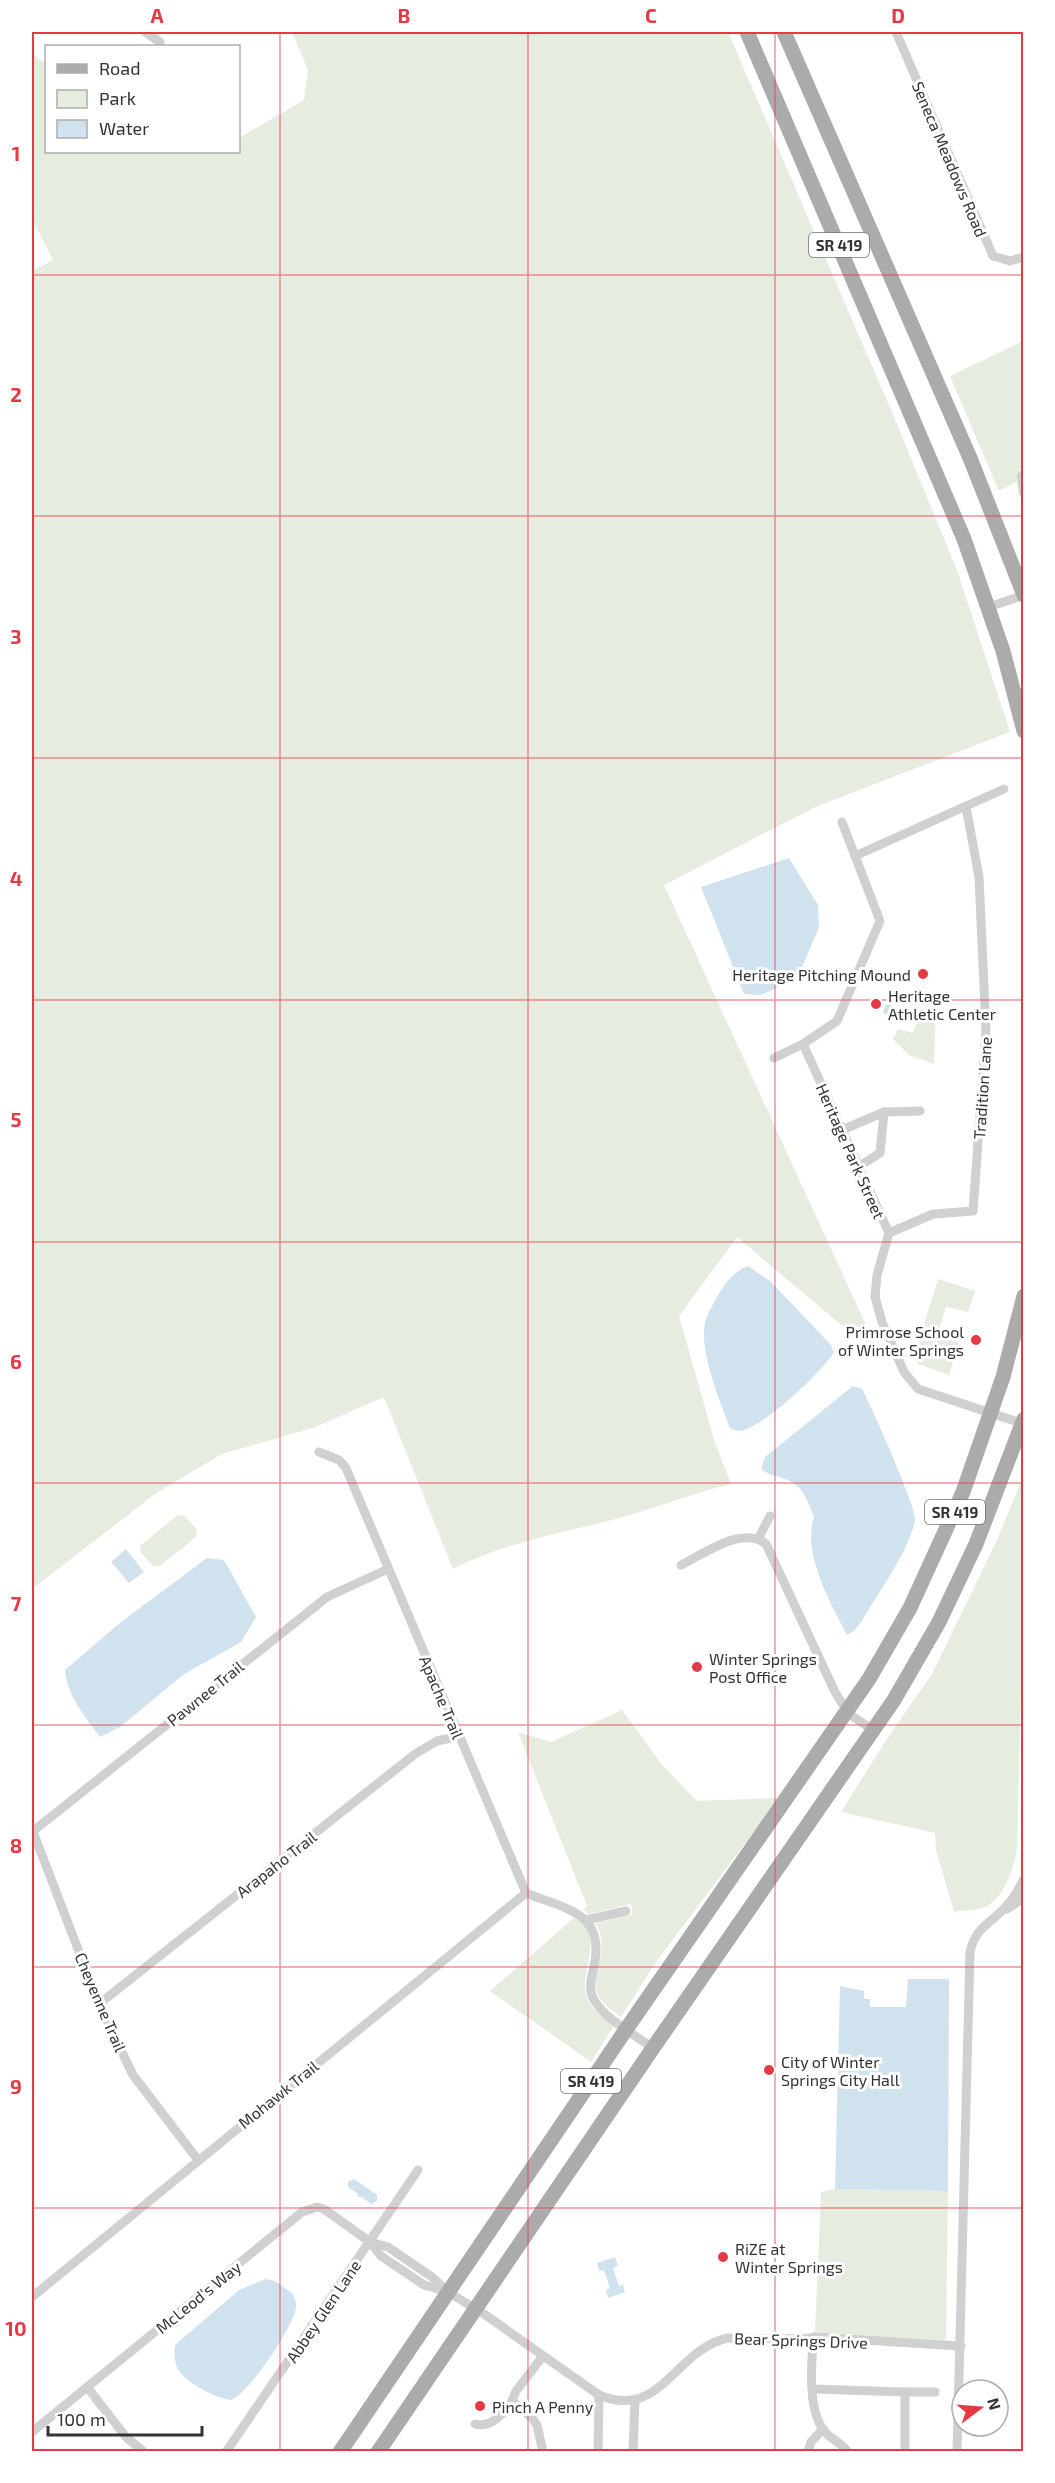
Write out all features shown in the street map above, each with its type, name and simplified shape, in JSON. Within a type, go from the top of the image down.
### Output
[{"type":"main road","name":"SR 419","points":[[747,32],[951,506],[989,607],[1023,731]]},
{"type":"main road","name":"SR 419","points":[[784,32],[970,458],[1023,595]]},
{"type":"main road","name":"SR 419","points":[[340,2451],[627,2028],[848,1713],[890,1645],[929,1569],[963,1492],[992,1413],[1023,1296]]},
{"type":"main road","name":"SR 419","points":[[378,2451],[653,2048],[874,1731],[918,1659],[958,1583],[993,1503],[1023,1422]]},
{"type":"main road","points":[[350,2451],[366,2413]]},
{"type":"street","points":[[145,32],[160,42]]},
{"type":"street","name":"Seneca Meadows Road","points":[[896,32],[993,256],[1010,261],[1023,257]]},
{"type":"street","points":[[1023,474],[1023,494]]},
{"type":"street","points":[[989,607],[1023,595]]},
{"type":"street","points":[[855,856],[1004,789]]},
{"type":"street","name":"Tradition Lane","points":[[888,1233],[933,1214],[973,1211],[986,1031],[979,877],[966,807]]},
{"type":"street","points":[[774,1058],[803,1044],[837,1020],[880,921],[842,822]]},
{"type":"street","name":"Heritage Park Street","points":[[803,1044],[888,1233],[877,1275],[875,1297],[882,1322],[904,1372],[918,1389],[1023,1422]]},
{"type":"street","points":[[842,1130],[884,1113],[920,1111]]},
{"type":"street","points":[[858,1167],[880,1153],[884,1113]]},
{"type":"street","name":"Apache Trail","points":[[319,1452],[339,1460],[346,1468],[525,1893]]},
{"type":"street","points":[[758,1539],[770,1516]]},
{"type":"street","points":[[681,1565],[732,1541],[748,1537],[766,1544],[835,1692],[848,1713],[874,1731]]},
{"type":"street","name":"Pawnee Trail","points":[[32,1831],[327,1597],[388,1569]]},
{"type":"street","name":"Arapaho Trail","points":[[99,2004],[415,1754],[437,1742],[459,1736]]},
{"type":"street","name":"Cheyenne Trail","points":[[32,1831],[99,2004],[132,2075],[198,2160]]},
{"type":"street","points":[[998,1915],[1009,1904],[1023,1879]]},
{"type":"street","points":[[525,1893],[583,1916],[592,1928],[597,1953],[590,1987],[592,1996],[608,2014],[653,2048]]},
{"type":"street","name":"Mohawk Trail","points":[[32,2295],[525,1893]]},
{"type":"street","points":[[957,2451],[970,1952],[973,1939],[980,1929],[1023,1898]]},
{"type":"street","points":[[586,1920],[626,1911]]},
{"type":"street","name":"Abbey Glen Lane","points":[[226,2451],[418,2170]]},
{"type":"street","name":"McLeod's Way","points":[[32,2432],[302,2212],[317,2207],[324,2209],[370,2242],[388,2247],[432,2277],[448,2292],[475,2308]]},
{"type":"street","points":[[475,2308],[599,2395],[622,2401],[635,2400],[633,2451]]},
{"type":"street","name":"Bear Springs Drive","points":[[635,2400],[648,2396],[702,2348],[717,2340],[744,2337],[804,2339],[814,2337],[961,2346]]},
{"type":"street","points":[[814,2337],[813,2389],[816,2415],[824,2429],[848,2451]]},
{"type":"street","points":[[475,2424],[492,2423],[512,2401],[516,2391],[543,2356]]},
{"type":"street","points":[[87,2387],[126,2437],[144,2451]]},
{"type":"street","points":[[813,2389],[935,2392]]},
{"type":"street","points":[[905,2392],[905,2451]]},
{"type":"street","points":[[598,2451],[599,2395]]},
{"type":"street","points":[[512,2401],[537,2425],[543,2451]]},
{"type":"street","points":[[808,2451],[811,2442],[824,2429]]},
{"type":"green space","points":[[292,32],[728,32],[897,424],[958,573],[1010,732],[815,807],[664,885],[877,1349],[834,1319],[737,1237],[679,1316],[715,1443],[731,1484],[630,1515],[518,1544],[453,1569],[384,1397],[313,1428],[222,1454],[155,1494],[32,1589],[32,271],[53,260],[32,219],[32,54],[45,63],[45,153],[240,153],[240,137],[304,100],[308,70]]},
{"type":"green space","points":[[1023,341],[1023,467],[1017,473],[1016,482],[999,491],[950,376]]},
{"type":"green space","points":[[922,1011],[936,1011],[934,1064],[909,1055],[893,1039],[898,1029],[913,1033]]},
{"type":"green space","points":[[938,1279],[975,1291],[968,1312],[946,1307],[939,1330],[942,1331],[940,1337],[959,1343],[949,1375],[918,1364],[914,1357]]},
{"type":"green space","points":[[1023,1477],[1023,1606],[1017,1848],[1008,1880],[994,1901],[980,1909],[954,1912],[936,1850],[935,1833],[841,1812],[885,1742],[932,1674],[997,1540]]},
{"type":"green space","points":[[178,1515],[185,1516],[197,1530],[196,1537],[160,1566],[153,1566],[140,1551],[141,1545]]},
{"type":"green space","points":[[622,1710],[663,1766],[697,1801],[779,1798],[656,1962],[621,2017],[604,2003],[597,1993],[596,1979],[602,1944],[596,1923],[633,1914],[631,1904],[589,1914],[583,1910],[587,1906],[518,1732],[551,1742]]},
{"type":"green space","points":[[574,1918],[584,1924],[589,1933],[590,1953],[586,1975],[586,1995],[594,2009],[614,2026],[591,2062],[490,1991]]},
{"type":"green space","points":[[835,2189],[948,2191],[946,2340],[815,2334],[821,2192]]},
{"type":"water","points":[[789,858],[818,905],[819,928],[797,978],[761,995],[744,994],[701,887]]},
{"type":"water","points":[[888,1004],[902,1011],[900,1019],[883,1013],[885,1005]]},
{"type":"water","points":[[748,1266],[771,1282],[831,1345],[834,1352],[818,1372],[776,1411],[762,1421],[739,1431],[730,1428],[716,1389],[707,1359],[704,1331],[708,1314],[722,1289],[729,1279]]},
{"type":"water","points":[[853,1386],[862,1389],[901,1478],[915,1520],[907,1545],[892,1572],[862,1621],[854,1631],[847,1635],[826,1593],[815,1561],[811,1531],[814,1517],[806,1498],[793,1483],[761,1469],[765,1457]]},
{"type":"water","points":[[126,1549],[144,1572],[129,1583],[111,1562]]},
{"type":"water","points":[[207,1558],[224,1560],[256,1617],[241,1642],[184,1674],[120,1727],[100,1737],[73,1697],[65,1670],[121,1622]]},
{"type":"water","points":[[908,1979],[949,1979],[948,2191],[835,2189],[840,1986],[864,1991],[864,1999],[870,1999],[870,2007],[906,2007]]},
{"type":"water","points":[[354,2179],[377,2195],[377,2201],[371,2204],[362,2197],[358,2197],[358,2194],[348,2187],[348,2182]]},
{"type":"water","points":[[615,2257],[618,2266],[613,2268],[619,2286],[623,2285],[625,2292],[608,2298],[606,2290],[610,2288],[604,2270],[599,2271],[597,2263]]},
{"type":"water","points":[[266,2279],[275,2281],[293,2294],[296,2306],[287,2330],[259,2373],[239,2395],[231,2400],[209,2393],[187,2379],[178,2369],[175,2345],[239,2290]]},
{"type":"place","name":"Heritage Pitching Mound","points":[[923,974]]},
{"type":"place","name":"Heritage Athletic Center","points":[[876,1004]]},
{"type":"place","name":"Primrose School of Winter Springs","points":[[976,1340]]},
{"type":"place","name":"Winter Springs Post Office","points":[[697,1667]]},
{"type":"place","name":"City of Winter Springs City Hall","points":[[769,2070]]},
{"type":"place","name":"RiZE at Winter Springs","points":[[723,2257]]},
{"type":"place","name":"Pinch A Penny","points":[[480,2406]]}]
